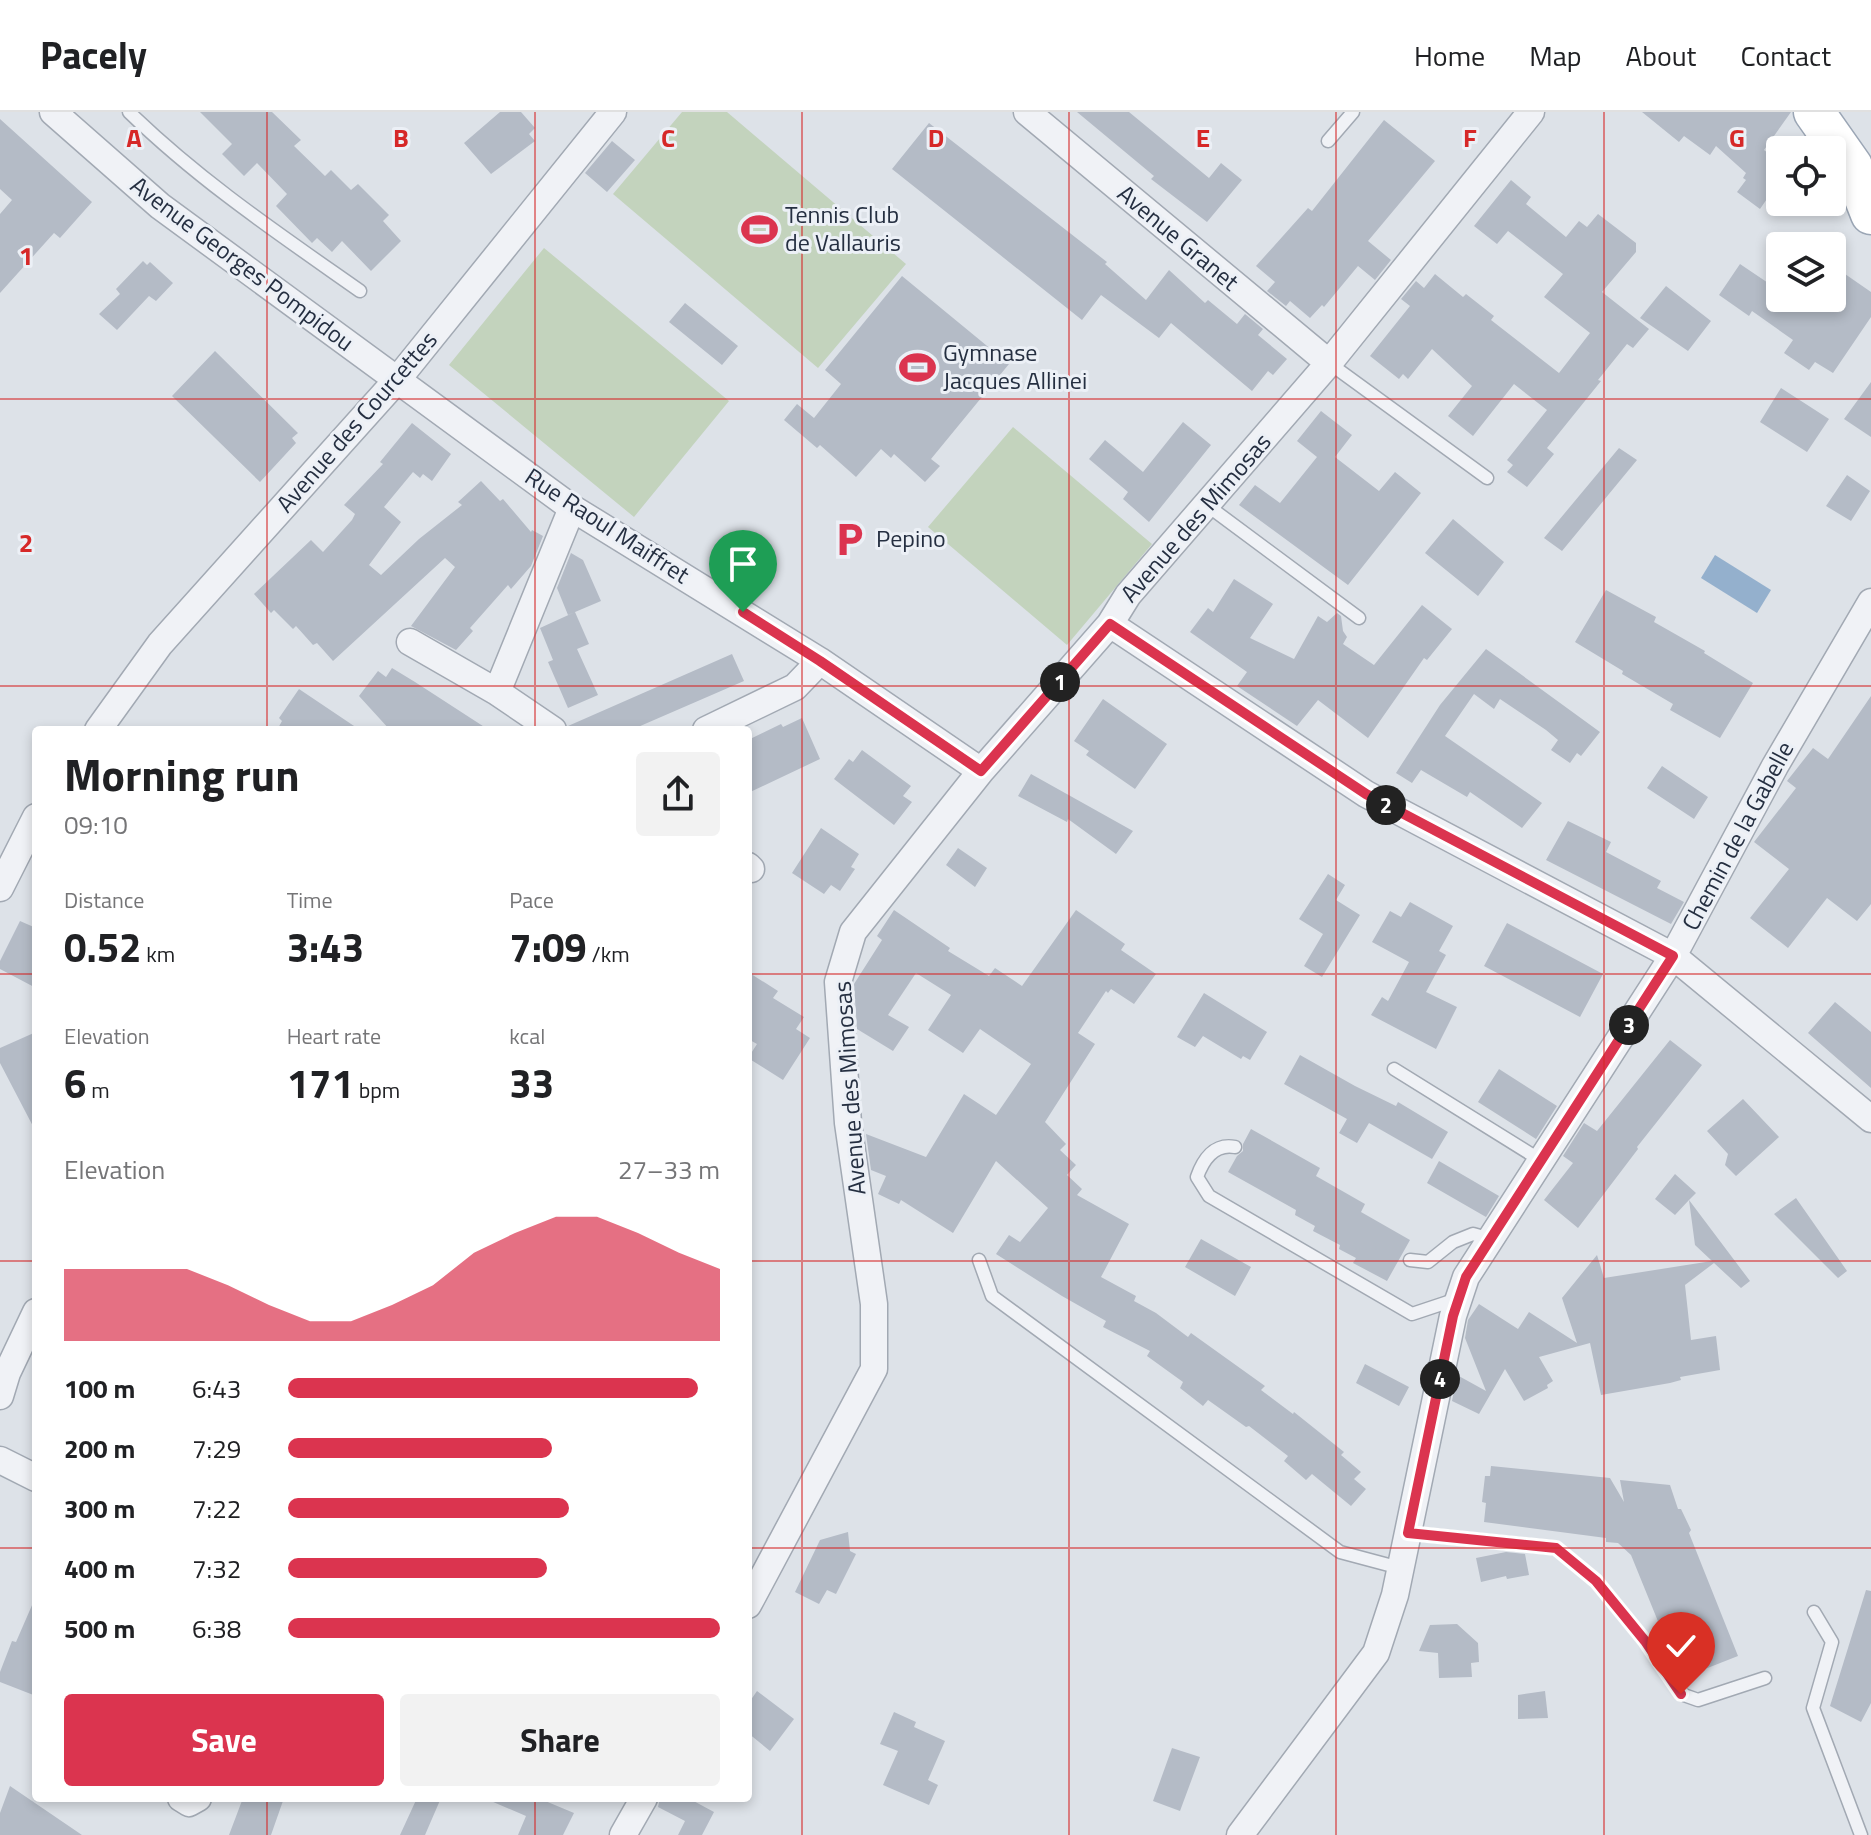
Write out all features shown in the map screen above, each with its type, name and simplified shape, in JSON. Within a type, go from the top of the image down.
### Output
[{"type":"main road","points":[[1814,112],[1852,166],[1871,214]]},
{"type":"street","name":"Avenue Georges Pompidou","points":[[53,112],[160,206],[397,380]]},
{"type":"street","name":"Avenue des Courcettes","points":[[101,726],[160,644],[397,380],[613,112]]},
{"type":"street","name":"Avenue Granet","points":[[1027,112],[1329,363]]},
{"type":"street","name":"Avenue des Mimosas","points":[[752,1598],[874,1369],[874,1304],[848,1123],[838,982],[853,932],[981,771],[1110,624],[1128,595],[1329,363],[1531,112]]},
{"type":"street","name":"Rue Raoul Maiffret","points":[[397,380],[572,508],[820,661],[981,771]]},
{"type":"street","points":[[497,692],[572,508]]},
{"type":"street","name":"Chemin de la Gabelle","points":[[1240,1835],[1376,1653],[1408,1533],[1453,1316],[1466,1277],[1673,956],[1775,766],[1871,602]]},
{"type":"street","points":[[1110,624],[1366,794],[1673,956],[1871,1119]]},
{"type":"street","points":[[410,642],[497,692],[547,726]]},
{"type":"street","points":[[714,726],[795,687],[820,661]]},
{"type":"street","points":[[0,888],[32,825]]},
{"type":"street","points":[[0,1396],[7,1373],[32,1320]]},
{"type":"street","points":[[0,1460],[32,1476]]},
{"type":"street","points":[[623,1835],[642,1802]]},
{"type":"lane","points":[[129,112],[173,155],[252,216],[360,291]]},
{"type":"lane","points":[[1328,141],[1353,112]]},
{"type":"lane","points":[[1329,363],[1487,478]]},
{"type":"lane","points":[[1208,506],[1359,618]]},
{"type":"lane","points":[[1394,1069],[1542,1161]]},
{"type":"lane","points":[[1235,1147],[1225,1145],[1202,1162],[1197,1177],[1209,1196],[1412,1314],[1460,1298]]},
{"type":"lane","points":[[1410,1260],[1428,1262],[1453,1242],[1473,1234],[1491,1239]]},
{"type":"lane","points":[[979,1260],[992,1296],[1340,1552],[1400,1568]]},
{"type":"lane","points":[[1408,1533],[1556,1548],[1596,1581],[1645,1641],[1681,1694],[1698,1700],[1765,1678]]},
{"type":"lane","points":[[1814,1612],[1832,1642],[1813,1708],[1861,1835]]},
{"type":"green space","name":"Tennis Club de Vallauris","points":[[682,112],[727,112],[906,264],[818,368],[613,194]]},
{"type":"green space","points":[[544,248],[729,401],[634,517],[449,365]]},
{"type":"green space","points":[[1013,427],[1152,544],[1067,645],[928,527]]},
{"type":"water","points":[[1715,555],[1771,590],[1757,613],[1701,578]]},
{"type":"building","points":[[200,112],[272,112],[301,140],[294,146],[325,176],[331,170],[351,190],[358,184],[389,215],[383,221],[401,241],[371,271],[342,241],[332,252],[317,238],[312,243],[276,206],[287,194],[257,163],[244,176],[222,154],[232,144]]},
{"type":"building","points":[[500,112],[521,112],[535,128],[529,134],[535,141],[491,174],[464,143]]},
{"type":"building","points":[[1077,112],[1129,112],[1209,178],[1221,163],[1242,180],[1207,222],[1151,179],[1154,176]]},
{"type":"building","points":[[1642,112],[1791,112],[1774,136],[1766,136],[1766,200],[1760,209],[1737,192],[1746,180],[1743,178],[1746,173],[1716,146],[1710,155],[1684,136],[1679,142]]},
{"type":"building","points":[[0,119],[92,202],[60,238],[54,233],[0,293],[0,214],[12,200],[0,189]]},
{"type":"building","points":[[1384,120],[1435,161],[1368,241],[1391,260],[1375,280],[1358,266],[1324,307],[1322,305],[1310,318],[1290,301],[1286,306],[1267,291],[1275,282],[1256,266],[1308,208],[1312,211]]},
{"type":"building","points":[[929,123],[1107,262],[1105,264],[1146,300],[1169,270],[1205,303],[1208,300],[1237,324],[1245,314],[1263,329],[1258,335],[1287,359],[1273,375],[1268,371],[1252,391],[1171,323],[1159,338],[1101,295],[1082,320],[892,169]]},
{"type":"building","points":[[612,141],[635,160],[607,192],[585,173]]},
{"type":"building","points":[[1511,180],[1531,197],[1526,204],[1566,237],[1579,221],[1587,227],[1598,214],[1636,243],[1636,252],[1602,292],[1649,329],[1633,348],[1627,344],[1598,380],[1601,381],[1547,448],[1554,454],[1527,487],[1507,472],[1513,465],[1507,460],[1547,410],[1514,384],[1473,436],[1448,416],[1472,386],[1432,349],[1408,379],[1403,374],[1399,379],[1370,356],[1410,306],[1401,299],[1416,281],[1424,288],[1435,274],[1463,297],[1466,294],[1494,316],[1491,320],[1559,373],[1590,333],[1544,297],[1563,274],[1508,231],[1497,244],[1474,226]]},
{"type":"building","points":[[143,261],[147,265],[150,262],[173,283],[156,301],[149,296],[117,330],[99,314],[120,294],[116,289]]},
{"type":"building","points":[[1740,264],[1766,282],[1766,312],[1846,312],[1846,275],[1871,292],[1871,317],[1833,373],[1815,362],[1809,370],[1784,353],[1793,340],[1752,311],[1749,316],[1719,295]]},
{"type":"building","name":"Gymnase Jacques Allinei","points":[[902,276],[1009,364],[931,459],[940,466],[925,482],[894,454],[891,458],[881,449],[856,477],[820,445],[817,448],[784,420],[797,404],[814,418],[841,384],[825,370]]},
{"type":"building","points":[[1666,286],[1711,321],[1688,351],[1640,318]]},
{"type":"building","points":[[685,303],[738,346],[722,365],[669,322]]},
{"type":"building","points":[[215,351],[298,433],[292,438],[296,443],[260,482],[172,396]]},
{"type":"building","points":[[1871,382],[1871,437],[1844,419]]},
{"type":"building","points":[[1781,388],[1829,419],[1807,452],[1760,422]]},
{"type":"building","points":[[1321,411],[1352,435],[1335,457],[1379,491],[1395,472],[1421,493],[1348,585],[1239,505],[1255,485],[1280,503],[1317,457],[1297,441]]},
{"type":"building","points":[[1183,422],[1211,445],[1149,522],[1123,499],[1128,492],[1089,459],[1105,440],[1143,472]]},
{"type":"building","points":[[412,423],[451,454],[432,481],[423,474],[420,478],[413,472],[384,507],[401,522],[369,565],[381,575],[462,505],[458,502],[481,481],[500,501],[503,499],[531,532],[543,536],[531,566],[511,589],[508,585],[470,628],[473,631],[456,650],[411,626],[455,567],[445,558],[333,661],[296,626],[293,629],[274,610],[271,613],[254,594],[311,540],[323,552],[355,514],[344,505],[383,464],[380,462]]},
{"type":"building","points":[[1619,448],[1637,460],[1562,551],[1544,538]]},
{"type":"building","points":[[1847,475],[1870,491],[1851,521],[1826,506]]},
{"type":"building","points":[[1453,519],[1504,562],[1478,596],[1425,553]]},
{"type":"building","points":[[571,553],[583,560],[601,601],[568,615],[557,588]]},
{"type":"building","points":[[1234,579],[1273,604],[1250,638],[1294,659],[1318,616],[1327,622],[1337,613],[1341,616],[1347,637],[1343,644],[1374,665],[1422,605],[1452,629],[1427,660],[1424,658],[1368,738],[1318,700],[1297,726],[1237,686],[1247,672],[1190,632],[1208,608],[1213,612]]},
{"type":"building","points":[[1606,590],[1656,617],[1654,622],[1753,683],[1720,738],[1670,710],[1673,704],[1575,642]]},
{"type":"building","points":[[575,612],[589,644],[577,649],[598,695],[568,708],[548,662],[553,660],[540,628]]},
{"type":"building","points":[[1486,649],[1600,732],[1581,756],[1577,753],[1570,763],[1551,750],[1558,740],[1546,730],[1500,699],[1494,709],[1474,694],[1445,736],[1542,803],[1522,828],[1470,792],[1467,797],[1421,770],[1412,783],[1396,773],[1440,705]]},
{"type":"building","points":[[732,654],[744,681],[640,726],[568,726]]},
{"type":"building","points":[[392,668],[483,726],[386,726],[359,696],[378,671],[386,677]]},
{"type":"building","points":[[299,689],[354,726],[279,726],[282,721],[279,718]]},
{"type":"building","points":[[1871,696],[1871,904],[1857,921],[1827,898],[1788,948],[1750,918],[1789,869],[1754,842],[1796,788],[1787,781],[1813,748],[1828,759]]},
{"type":"building","points":[[1103,699],[1167,744],[1135,789],[1086,755],[1089,751],[1074,741]]},
{"type":"building","points":[[802,718],[820,759],[752,791],[752,738],[781,724],[783,727]]},
{"type":"building","points":[[862,750],[911,786],[903,796],[912,802],[894,825],[834,779],[849,759],[853,762]]},
{"type":"building","points":[[1662,766],[1708,797],[1694,819],[1647,788]]},
{"type":"building","points":[[1031,774],[1133,831],[1116,854],[1068,819],[1067,822],[1018,796]]},
{"type":"building","points":[[1568,821],[1611,842],[1606,852],[1661,881],[1657,888],[1684,902],[1671,924],[1546,860]]},
{"type":"building","points":[[821,828],[859,854],[851,867],[855,869],[840,891],[831,885],[824,894],[792,873]]},
{"type":"building","points":[[958,848],[987,868],[975,887],[946,865]]},
{"type":"building","points":[[1328,874],[1345,885],[1336,900],[1360,915],[1322,977],[1304,966],[1323,934],[1299,919]]},
{"type":"building","points":[[1410,902],[1453,926],[1439,951],[1446,955],[1426,992],[1457,1007],[1436,1049],[1371,1015],[1382,997],[1388,1001],[1409,962],[1372,942],[1390,911],[1401,917]]},
{"type":"building","points":[[894,910],[950,948],[948,951],[989,976],[995,968],[1022,986],[1076,910],[1125,944],[1121,950],[1156,974],[1134,1004],[1111,989],[1108,993],[1106,991],[1078,1033],[1095,1044],[1045,1122],[1066,1144],[1060,1150],[1076,1165],[1067,1175],[1082,1189],[1077,1195],[1129,1224],[1101,1277],[1136,1296],[1134,1301],[1188,1337],[1191,1333],[1265,1386],[1261,1390],[1344,1452],[1341,1455],[1361,1472],[1354,1479],[1366,1489],[1351,1506],[1312,1474],[1306,1480],[1284,1461],[1288,1456],[1249,1426],[1246,1427],[1208,1400],[1203,1406],[1180,1388],[1183,1382],[1147,1356],[1150,1351],[1103,1327],[1106,1321],[996,1254],[1009,1235],[1020,1242],[1048,1208],[996,1161],[953,1233],[901,1200],[899,1204],[878,1194],[886,1176],[871,1170],[866,1134],[926,1157],[964,1094],[996,1115],[1031,1064],[980,1029],[963,1053],[928,1030],[951,995],[916,973],[888,1015],[909,1027],[893,1051],[857,1029],[854,984],[882,940],[877,936]]},
{"type":"building","points":[[20,921],[32,926],[32,986],[0,969],[0,961]]},
{"type":"building","points":[[1507,923],[1603,974],[1580,1017],[1484,966]]},
{"type":"building","points":[[752,975],[778,991],[773,998],[804,1017],[796,1029],[810,1038],[783,1080],[752,1061],[752,1052],[757,1044],[752,1041]]},
{"type":"building","points":[[1204,993],[1267,1032],[1250,1060],[1243,1056],[1241,1059],[1203,1036],[1195,1047],[1177,1037]]},
{"type":"building","points":[[1835,1002],[1871,1032],[1871,1088],[1808,1033]]},
{"type":"building","points":[[32,1034],[32,1124],[0,1063],[0,1048]]},
{"type":"building","points":[[1670,1040],[1702,1065],[1578,1228],[1544,1200],[1573,1163],[1563,1156],[1584,1123],[1597,1131]]},
{"type":"building","points":[[1300,1055],[1396,1106],[1398,1102],[1448,1132],[1432,1159],[1369,1123],[1357,1143],[1339,1133],[1347,1119],[1284,1084]]},
{"type":"building","points":[[1499,1069],[1557,1106],[1536,1139],[1478,1102]]},
{"type":"building","points":[[1743,1099],[1779,1137],[1736,1176],[1725,1165],[1728,1154],[1707,1131]]},
{"type":"building","points":[[1251,1129],[1320,1168],[1316,1176],[1365,1204],[1361,1212],[1410,1240],[1387,1281],[1353,1263],[1356,1258],[1339,1249],[1340,1245],[1313,1231],[1315,1226],[1295,1215],[1296,1210],[1228,1172],[1243,1151]]},
{"type":"building","points":[[1439,1161],[1499,1196],[1486,1217],[1427,1183]]},
{"type":"building","points":[[1675,1174],[1696,1193],[1675,1215],[1655,1199]]},
{"type":"building","points":[[1796,1198],[1847,1271],[1838,1278],[1774,1214]]},
{"type":"building","points":[[1689,1200],[1750,1281],[1741,1288],[1714,1263],[1685,1285],[1691,1340],[1716,1336],[1720,1370],[1680,1377],[1681,1380],[1670,1383],[1601,1395],[1590,1343],[1539,1357],[1553,1381],[1547,1385],[1548,1388],[1524,1401],[1505,1369],[1479,1414],[1452,1401],[1457,1375],[1486,1391],[1465,1338],[1468,1320],[1479,1304],[1518,1329],[1529,1312],[1577,1343],[1562,1298],[1597,1255],[1604,1278],[1712,1261],[1695,1245]]},
{"type":"building","points":[[1201,1239],[1251,1267],[1235,1296],[1185,1267]]},
{"type":"building","points":[[1365,1364],[1409,1387],[1399,1406],[1356,1383]]},
{"type":"building","points":[[1491,1466],[1610,1478],[1624,1502],[1620,1480],[1670,1485],[1678,1509],[1681,1509],[1691,1530],[1689,1533],[1738,1656],[1685,1674],[1671,1639],[1666,1641],[1631,1555],[1618,1543],[1606,1542],[1606,1538],[1484,1522],[1486,1503],[1482,1502],[1485,1476],[1490,1476]]},
{"type":"building","points":[[848,1532],[850,1551],[856,1554],[836,1594],[827,1590],[819,1604],[795,1592],[820,1540]]},
{"type":"building","points":[[1506,1552],[1525,1554],[1529,1575],[1481,1582],[1476,1558]]},
{"type":"building","points":[[1866,1590],[1871,1591],[1871,1703],[1861,1722],[1830,1706]]},
{"type":"building","points":[[32,1605],[32,1694],[0,1682],[0,1672],[12,1641],[16,1642]]},
{"type":"building","points":[[1457,1624],[1478,1643],[1479,1662],[1471,1663],[1472,1677],[1439,1678],[1438,1653],[1419,1651],[1430,1625]]},
{"type":"building","points":[[757,1691],[794,1719],[770,1751],[752,1736],[752,1698]]},
{"type":"building","points":[[1545,1691],[1548,1718],[1518,1719],[1518,1695]]},
{"type":"building","points":[[894,1712],[916,1722],[914,1727],[945,1741],[928,1780],[938,1785],[929,1805],[883,1785],[898,1751],[880,1744]]},
{"type":"building","points":[[1172,1748],[1200,1757],[1180,1811],[1153,1801]]},
{"type":"building","points":[[10,1786],[82,1835],[0,1835],[0,1813]]},
{"type":"building","points":[[241,1802],[283,1802],[271,1835],[229,1835]]},
{"type":"building","points":[[415,1802],[439,1802],[425,1835],[400,1835]]},
{"type":"building","points":[[493,1802],[548,1802],[574,1813],[563,1835],[518,1835],[526,1816]]},
{"type":"building","points":[[659,1802],[695,1802],[714,1812],[702,1835],[678,1835],[685,1821],[658,1807]]},
{"type":"place","name":"Tennis Club de Vallauris","points":[[759,229]]},
{"type":"place","name":"Gymnase Jacques Allinei","points":[[917,367]]},
{"type":"place","name":"Pepino","points":[[850,539]]},
{"type":"route","points":[[743,612],[981,771],[1110,624],[1366,794],[1673,956],[1466,1277],[1453,1316],[1408,1533],[1556,1548],[1596,1581],[1645,1641],[1681,1694]]}]
